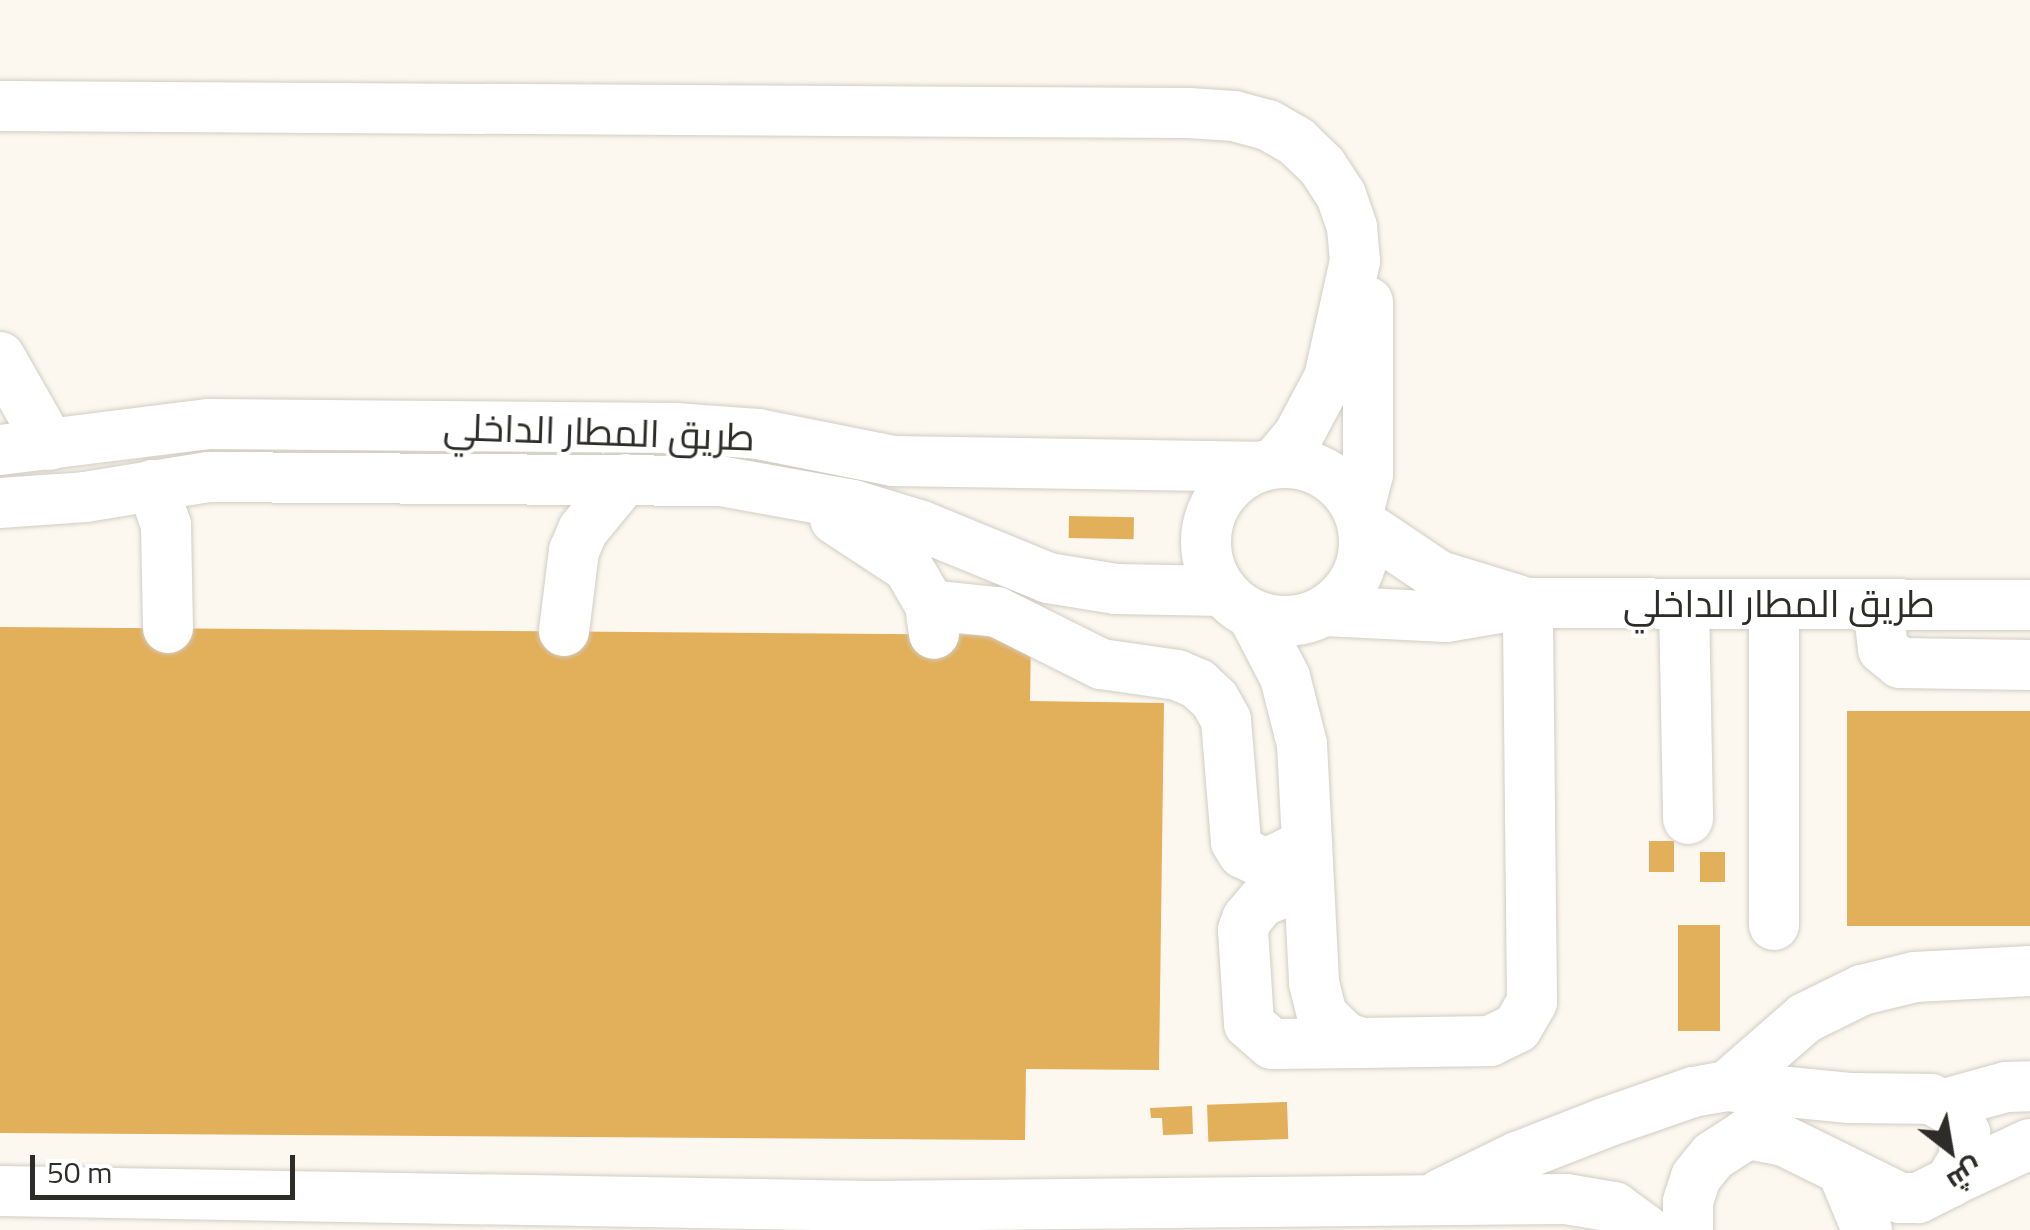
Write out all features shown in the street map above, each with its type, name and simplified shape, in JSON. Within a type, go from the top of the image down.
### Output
[{"type":"street","points":[[0,106],[1234,116],[1268,125],[1297,142],[1322,166],[1341,194],[1369,306],[1368,474],[1358,574],[1338,601],[1325,611]]},
{"type":"street","points":[[1355,261],[1329,378],[1298,436],[1267,465],[1228,487],[1209,520],[1207,557],[1272,646],[1296,710],[1316,999],[1333,1028],[1362,1043]]},
{"type":"street","points":[[0,357],[50,445]]},
{"type":"street","name":"طريق المطار الداخلي","points":[[0,450],[209,424],[674,428],[758,434],[893,460],[1316,468],[1348,492],[1361,517],[1439,576],[1528,603]]},
{"type":"street","name":"طريق المطار الداخلي","points":[[0,502],[85,497],[208,477],[720,481],[788,490],[918,525],[1048,578],[1237,603],[1288,621],[1325,611],[1446,617],[1528,603],[2030,605]]},
{"type":"street","points":[[564,632],[574,551],[583,530],[624,479]]},
{"type":"street","points":[[152,485],[166,525],[168,628]]},
{"type":"street","points":[[788,490],[924,602],[997,612],[1101,664],[1177,675],[1198,684],[1215,700],[1231,743],[1236,842],[1243,854],[1266,864],[1308,863]]},
{"type":"street","points":[[924,602],[959,578],[1048,578]]},
{"type":"street","points":[[1101,664],[1116,589]]},
{"type":"street","points":[[1308,863],[1262,901],[1247,919],[1244,930],[1249,1024],[1272,1044],[1490,1041],[1517,1028],[1532,1002],[1528,603]]},
{"type":"street","points":[[1684,604],[1688,820]]},
{"type":"street","points":[[1774,604],[1774,924]]},
{"type":"street","points":[[1878,604],[1883,648],[1900,663],[2030,665]]},
{"type":"street","points":[[1727,1086],[1805,1018],[1862,990],[1914,977],[2030,971]]},
{"type":"street","points":[[1430,1200],[1517,1157],[1694,1092],[1727,1086],[1849,1098],[1914,1097],[1944,1104],[2006,1087],[2030,1086]]},
{"type":"street","points":[[1944,1104],[1961,1122],[1966,1146],[1948,1197]]},
{"type":"street","points":[[1688,1230],[1688,1202],[1696,1177],[1713,1156],[1747,1134],[1784,1141],[1900,1198],[1948,1197],[2030,1144]]},
{"type":"street","points":[[1843,1172],[1867,1230]]},
{"type":"street","points":[[0,1226],[20,1192],[170,1212],[859,1218],[1127,1216],[1430,1200],[1588,1200],[1614,1207],[1646,1230]]},
{"type":"building","points":[[1069,516],[1134,517],[1134,539],[1069,538]]},
{"type":"building","points":[[0,627],[1031,635],[1030,701],[1164,703],[1159,1070],[1026,1069],[1025,1140],[0,1133]]},
{"type":"building","points":[[1847,711],[2030,711],[2030,926],[1847,926]]},
{"type":"building","points":[[1649,841],[1674,841],[1674,872],[1649,872]]},
{"type":"building","points":[[1700,852],[1725,852],[1725,882],[1700,882]]},
{"type":"building","points":[[1678,925],[1720,925],[1720,1031],[1678,1031]]},
{"type":"building","points":[[1287,1102],[1288,1139],[1208,1142],[1207,1105]]},
{"type":"building","points":[[1192,1106],[1193,1134],[1163,1135],[1162,1118],[1151,1118],[1150,1108]]}]
